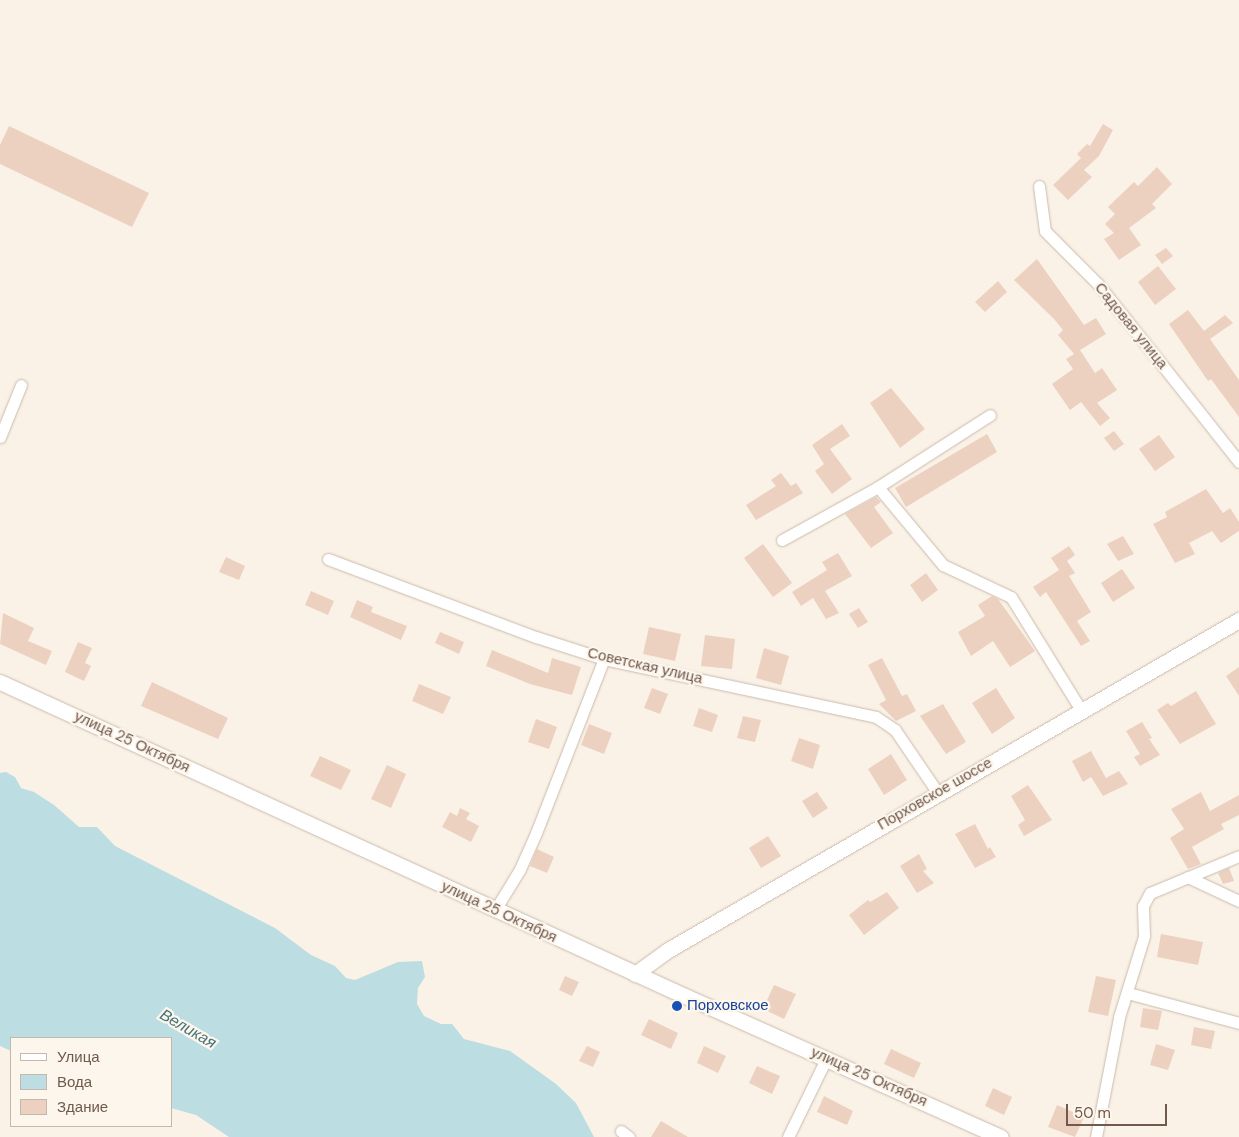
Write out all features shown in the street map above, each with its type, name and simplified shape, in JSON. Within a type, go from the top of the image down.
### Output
[{"type":"main road","name":"Порховское шоссе","points":[[635,974],[668,950],[1239,620]]},
{"type":"main road","name":"улица 25 Октября","points":[[0,682],[635,974],[827,1057],[1001,1137]]},
{"type":"street","name":"Садовая улица","points":[[1039,186],[1045,231],[1098,284],[1239,462]]},
{"type":"street","points":[[0,437],[21,385]]},
{"type":"street","points":[[782,540],[878,487],[990,415]]},
{"type":"street","points":[[878,487],[943,565],[1011,597],[1081,710]]},
{"type":"street","name":"Советская улица","points":[[328,558],[536,637],[604,659],[876,717],[896,730],[938,793]]},
{"type":"street","points":[[495,910],[520,869],[536,833],[604,659]]},
{"type":"street","points":[[1096,1137],[1119,1017],[1128,994],[1144,936],[1143,906],[1150,893],[1239,856]]},
{"type":"street","points":[[1188,877],[1239,901]]},
{"type":"street","points":[[1128,994],[1239,1023]]},
{"type":"street","points":[[788,1137],[827,1057]]},
{"type":"water","name":"Великая","points":[[6,772],[15,777],[21,788],[34,792],[54,805],[79,827],[97,827],[115,846],[275,928],[311,955],[335,966],[346,978],[355,980],[398,962],[422,961],[425,977],[418,988],[417,1004],[424,1016],[441,1024],[452,1024],[464,1039],[510,1051],[556,1084],[576,1103],[594,1137],[229,1137],[196,1115],[172,1108],[172,1037],[10,1037],[10,1051],[0,1046],[0,773]]},
{"type":"building","points":[[1103,124],[1113,130],[1099,156],[1084,170],[1092,177],[1068,200],[1053,185],[1081,158],[1077,154],[1087,144],[1090,146]]},
{"type":"building","points":[[9,126],[149,193],[132,227],[0,164],[0,145]]},
{"type":"building","points":[[1157,167],[1172,184],[1152,204],[1156,208],[1129,228],[1141,245],[1119,260],[1104,239],[1114,233],[1105,224],[1115,214],[1108,207],[1134,182],[1138,186]]},
{"type":"building","points":[[1166,248],[1173,256],[1162,264],[1155,255]]},
{"type":"building","points":[[1037,259],[1084,325],[1096,318],[1106,334],[1080,350],[1095,373],[1102,368],[1117,390],[1097,403],[1110,418],[1100,426],[1081,402],[1070,410],[1052,384],[1073,369],[1066,359],[1074,354],[1058,335],[1063,330],[1014,280]]},
{"type":"building","points":[[1158,266],[1176,289],[1155,305],[1138,282]]},
{"type":"building","points":[[998,281],[1007,292],[985,312],[975,302]]},
{"type":"building","points":[[1188,310],[1204,331],[1225,315],[1233,323],[1210,339],[1239,380],[1239,417],[1211,379],[1208,381],[1169,324]]},
{"type":"building","points":[[891,388],[925,429],[900,448],[870,403]]},
{"type":"building","points":[[842,424],[850,436],[830,449],[852,479],[832,494],[815,471],[824,464],[812,445]]},
{"type":"building","points":[[1114,431],[1124,444],[1114,451],[1104,438]]},
{"type":"building","points":[[987,434],[997,452],[906,507],[895,488]]},
{"type":"building","points":[[1159,435],[1175,457],[1155,471],[1139,449]]},
{"type":"building","points":[[781,473],[791,486],[796,483],[803,493],[756,520],[746,505],[776,486],[771,480]]},
{"type":"building","points":[[1206,489],[1223,513],[1230,508],[1239,522],[1239,531],[1221,543],[1212,531],[1189,543],[1195,554],[1175,563],[1153,524],[1167,517],[1165,512]]},
{"type":"building","points":[[876,497],[881,502],[874,507],[893,533],[871,548],[845,514]]},
{"type":"building","points":[[1123,536],[1134,554],[1118,561],[1107,544]]},
{"type":"building","points":[[763,544],[792,583],[773,597],[744,558]]},
{"type":"building","points":[[1069,546],[1075,555],[1067,561],[1075,573],[1069,576],[1091,612],[1077,621],[1090,641],[1081,646],[1046,592],[1040,597],[1033,587],[1059,570],[1051,558]]},
{"type":"building","points":[[838,553],[852,576],[825,591],[839,613],[826,619],[813,598],[801,606],[792,592],[827,570],[822,562]]},
{"type":"building","points":[[226,557],[245,566],[239,580],[219,572]]},
{"type":"building","points":[[1122,569],[1135,588],[1113,602],[1101,583]]},
{"type":"building","points":[[926,573],[938,590],[922,602],[910,585]]},
{"type":"building","points":[[311,591],[334,601],[328,615],[305,605]]},
{"type":"building","points":[[992,596],[998,599],[1035,651],[1010,667],[993,641],[971,656],[958,632],[985,616],[978,605]]},
{"type":"building","points":[[357,600],[373,607],[371,612],[407,626],[401,640],[350,617]]},
{"type":"building","points":[[859,608],[868,622],[858,628],[849,614]]},
{"type":"building","points":[[3,613],[34,628],[28,641],[52,651],[46,665],[0,644]]},
{"type":"building","points":[[649,627],[681,634],[675,661],[643,654]]},
{"type":"building","points":[[440,632],[464,642],[459,654],[435,643]]},
{"type":"building","points":[[705,635],[735,639],[732,669],[701,666]]},
{"type":"building","points":[[78,642],[92,648],[85,663],[91,666],[84,681],[65,672]]},
{"type":"building","points":[[764,648],[789,656],[781,685],[756,678]]},
{"type":"building","points":[[492,650],[548,673],[552,658],[581,667],[572,695],[530,684],[486,666]]},
{"type":"building","points":[[882,658],[902,696],[907,694],[916,711],[896,721],[879,704],[886,700],[868,665]]},
{"type":"building","points":[[1239,667],[1239,696],[1226,676]]},
{"type":"building","points":[[152,682],[228,718],[218,739],[141,706]]},
{"type":"building","points":[[419,684],[451,697],[443,714],[412,701]]},
{"type":"building","points":[[652,688],[668,694],[660,714],[644,708]]},
{"type":"building","points":[[996,688],[1015,718],[992,734],[972,703]]},
{"type":"building","points":[[1196,691],[1216,724],[1180,744],[1157,710],[1168,703],[1171,706]]},
{"type":"building","points":[[943,704],[966,742],[946,754],[920,716]]},
{"type":"building","points":[[699,708],[718,715],[712,732],[693,726]]},
{"type":"building","points":[[743,716],[761,720],[755,742],[737,738]]},
{"type":"building","points":[[536,719],[557,727],[549,749],[528,742]]},
{"type":"building","points":[[1142,722],[1152,738],[1149,739],[1160,755],[1140,766],[1134,757],[1140,754],[1126,731]]},
{"type":"building","points":[[589,724],[612,733],[604,754],[581,745]]},
{"type":"building","points":[[799,738],[820,745],[813,769],[791,761]]},
{"type":"building","points":[[1091,751],[1106,778],[1119,771],[1128,784],[1103,796],[1091,777],[1083,782],[1072,761]]},
{"type":"building","points":[[891,754],[907,780],[884,795],[868,769]]},
{"type":"building","points":[[320,756],[351,770],[341,790],[310,776]]},
{"type":"building","points":[[387,765],[406,774],[391,808],[371,799]]},
{"type":"building","points":[[1028,785],[1052,820],[1024,836],[1018,825],[1025,820],[1011,796]]},
{"type":"building","points":[[817,792],[828,808],[813,818],[802,801]]},
{"type":"building","points":[[1201,792],[1210,811],[1239,795],[1239,815],[1221,824],[1224,829],[1192,847],[1201,864],[1188,869],[1170,838],[1184,829],[1171,809]]},
{"type":"building","points":[[460,808],[470,813],[466,819],[479,826],[471,842],[442,827],[450,812],[457,816]]},
{"type":"building","points":[[975,824],[988,849],[990,847],[996,857],[975,868],[955,834]]},
{"type":"building","points":[[768,836],[781,856],[761,868],[749,848]]},
{"type":"building","points":[[537,849],[554,857],[547,873],[530,866]]},
{"type":"building","points":[[919,854],[927,869],[923,871],[934,883],[917,893],[900,866]]},
{"type":"building","points":[[1229,868],[1234,881],[1223,884],[1218,873]]},
{"type":"building","points":[[887,892],[899,908],[864,935],[849,915],[868,900],[870,902]]},
{"type":"building","points":[[1161,934],[1203,942],[1198,965],[1157,957]]},
{"type":"building","points":[[565,976],[579,982],[572,996],[559,990]]},
{"type":"building","points":[[1096,976],[1116,980],[1108,1016],[1088,1012]]},
{"type":"building","points":[[774,985],[796,994],[784,1019],[763,1009]]},
{"type":"building","points":[[1143,1008],[1162,1011],[1158,1030],[1140,1027]]},
{"type":"building","points":[[649,1019],[678,1033],[671,1049],[641,1035]]},
{"type":"building","points":[[1194,1027],[1215,1031],[1211,1049],[1191,1045]]},
{"type":"building","points":[[1156,1044],[1175,1050],[1168,1070],[1150,1065]]},
{"type":"building","points":[[587,1046],[600,1052],[593,1067],[579,1061]]},
{"type":"building","points":[[704,1046],[726,1056],[718,1073],[697,1063]]},
{"type":"building","points":[[891,1049],[921,1063],[914,1078],[884,1064]]},
{"type":"building","points":[[757,1066],[780,1076],[772,1094],[749,1083]]},
{"type":"building","points":[[993,1088],[1012,1097],[1004,1115],[985,1106]]},
{"type":"building","points":[[824,1096],[853,1111],[847,1125],[817,1112]]},
{"type":"building","points":[[1057,1105],[1084,1117],[1075,1137],[1048,1127]]},
{"type":"building","points":[[661,1121],[688,1137],[651,1137]]},
{"type":"place","name":"Порховское","points":[[677,1006]]}]
